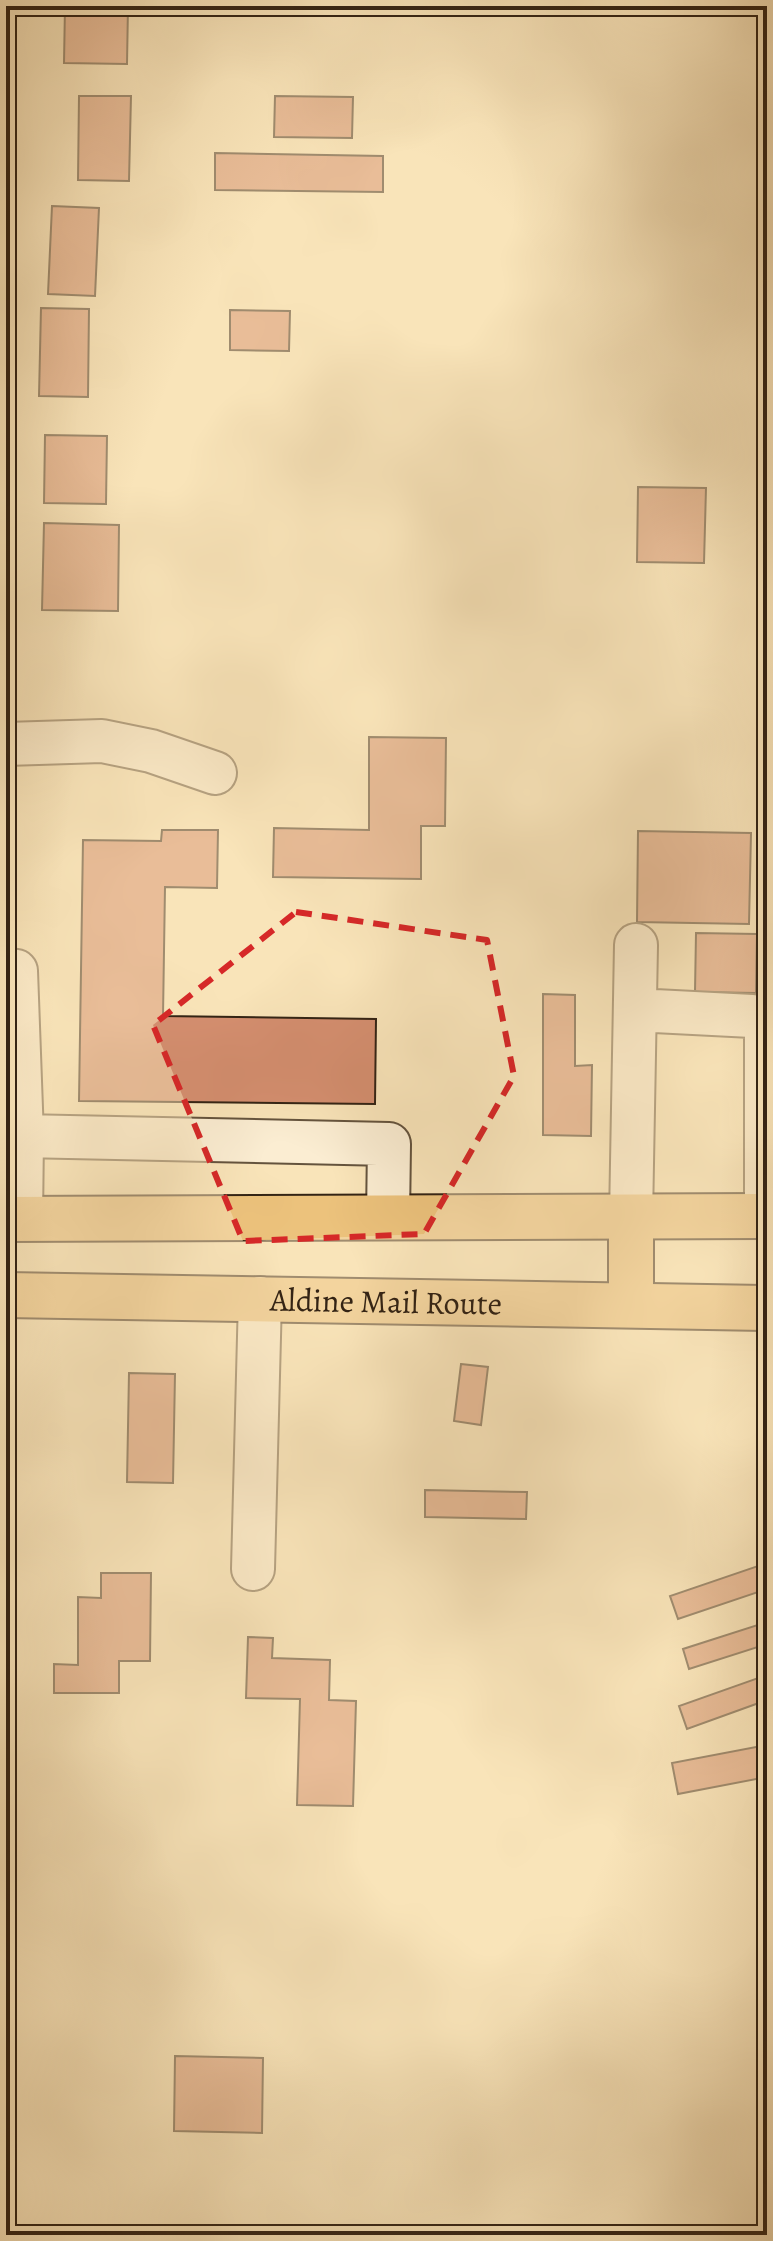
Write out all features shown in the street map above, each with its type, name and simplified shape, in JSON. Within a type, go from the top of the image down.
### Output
[{"type":"main road","points":[[13,1219],[766,1216]]},
{"type":"main road","points":[[631,1218],[631,1303]]},
{"type":"main road","name":"Aldine Mail Route","points":[[6,1295],[631,1303],[767,1308]]},
{"type":"lane","points":[[6,744],[102,741],[151,751],[215,773]]},
{"type":"lane","points":[[631,1218],[636,945]]},
{"type":"lane","points":[[6,970],[16,971],[22,1136],[13,1219]]},
{"type":"lane","points":[[635,1010],[752,1016],[762,1020],[766,1032],[766,1216]]},
{"type":"lane","points":[[22,1136],[389,1144],[388,1218]]},
{"type":"lane","points":[[253,1569],[260,1298]]},
{"type":"highlighted area","points":[[296,912],[487,940],[514,1076],[424,1234],[243,1241],[153,1025]]},
{"type":"building","points":[[65,6],[128,6],[127,64],[64,63]]},
{"type":"building","points":[[79,96],[131,96],[129,181],[78,180]]},
{"type":"building","points":[[275,96],[353,97],[352,138],[274,137]]},
{"type":"building","points":[[215,153],[383,156],[383,192],[215,190]]},
{"type":"building","points":[[52,206],[99,208],[95,296],[48,294]]},
{"type":"building","points":[[41,308],[89,309],[88,397],[39,396]]},
{"type":"building","points":[[230,310],[290,311],[289,351],[230,350]]},
{"type":"building","points":[[45,435],[107,436],[106,504],[44,503]]},
{"type":"building","points":[[638,487],[706,488],[704,563],[637,562]]},
{"type":"building","points":[[44,523],[119,525],[118,611],[42,610]]},
{"type":"building","points":[[369,737],[446,738],[445,826],[421,826],[421,879],[273,877],[274,828],[369,830]]},
{"type":"building","points":[[162,830],[218,830],[217,888],[165,887],[163,1016],[376,1019],[375,1104],[79,1101],[83,840],[161,841]]},
{"type":"building","points":[[638,831],[751,833],[749,924],[637,922]]},
{"type":"building","points":[[696,933],[757,934],[756,993],[695,992]]},
{"type":"building","points":[[543,994],[575,995],[575,1066],[592,1065],[591,1136],[543,1135]]},
{"type":"building","points":[[461,1364],[488,1367],[481,1425],[454,1421]]},
{"type":"building","points":[[129,1373],[175,1374],[173,1483],[127,1482]]},
{"type":"building","points":[[425,1490],[527,1492],[526,1519],[425,1517]]},
{"type":"building","points":[[767,1563],[767,1589],[678,1619],[670,1596]]},
{"type":"building","points":[[101,1573],[151,1573],[150,1661],[119,1661],[119,1693],[54,1693],[54,1664],[78,1665],[78,1597],[101,1598]]},
{"type":"building","points":[[767,1622],[767,1644],[689,1669],[683,1649]]},
{"type":"building","points":[[248,1637],[273,1638],[272,1658],[330,1660],[329,1700],[356,1701],[353,1806],[297,1805],[300,1699],[246,1698]]},
{"type":"building","points":[[767,1675],[767,1700],[687,1729],[679,1706]]},
{"type":"building","points":[[767,1745],[767,1777],[678,1794],[672,1763]]},
{"type":"building","points":[[175,2056],[263,2058],[262,2133],[174,2131]]}]
